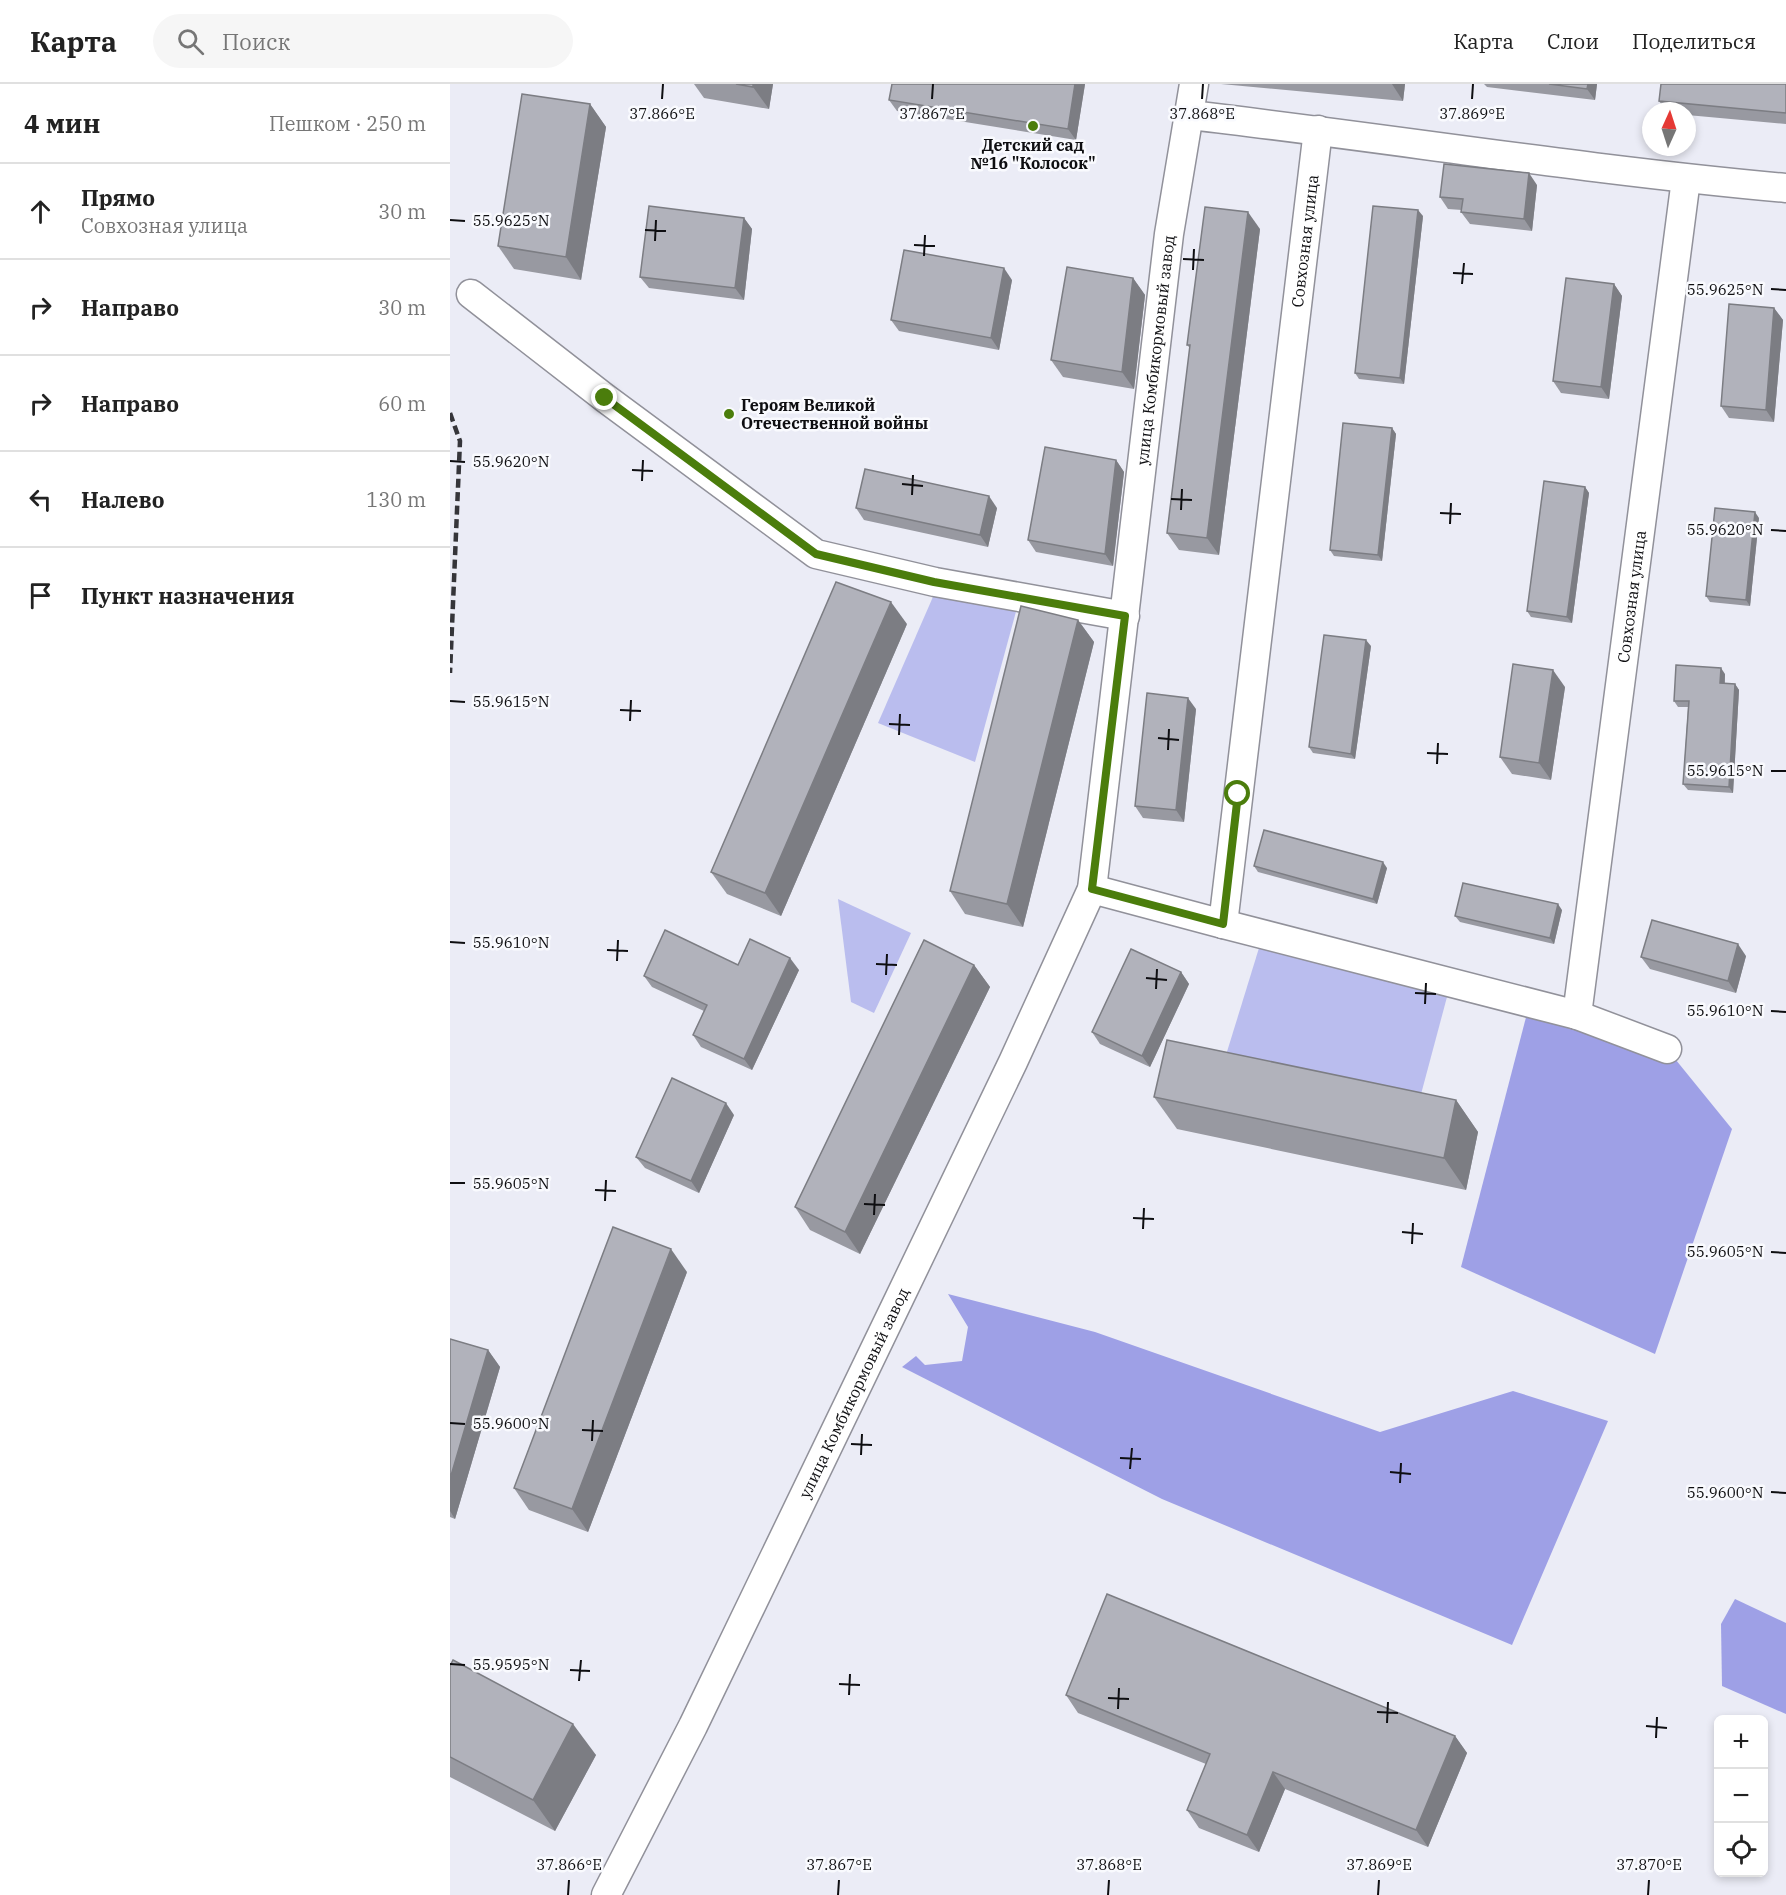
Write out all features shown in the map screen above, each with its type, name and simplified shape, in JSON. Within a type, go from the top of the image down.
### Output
[{"type":"street","name":"улица Комбикормовый завод","points":[[606,1895],[693,1726],[1013,1062],[1092,889],[1169,234],[1194,84]]},
{"type":"street","points":[[1190,115],[1318,129],[1408,144],[1686,179],[1786,188]]},
{"type":"street","name":"Совхозная улица","points":[[1223,924],[1318,129]]},
{"type":"street","name":"Совхозная улица","points":[[1577,1014],[1686,179]]},
{"type":"street","points":[[471,294],[605,398],[816,554],[934,582],[1125,616]]},
{"type":"street","points":[[1092,889],[1577,1014],[1667,1049]]},
{"type":"shaded area","points":[[939,583],[1020,597],[975,762],[878,723]]},
{"type":"shaded area","points":[[838,899],[911,933],[874,1013],[851,1002]]},
{"type":"shaded area","points":[[1263,935],[1451,982],[1420,1098],[1226,1055]]},
{"type":"shaded area","points":[[1530,1002],[1667,1049],[1732,1129],[1655,1354],[1461,1267]]},
{"type":"shaded area","points":[[948,1294],[1095,1332],[1380,1432],[1513,1391],[1608,1421],[1512,1645],[1162,1499],[902,1367],[916,1356],[925,1365],[962,1361],[968,1327]]},
{"type":"shaded area","points":[[1735,1599],[1786,1623],[1786,1714],[1722,1686],[1721,1624]]},
{"type":"building","points":[[736,84],[753,84],[753,87]]},
{"type":"building","name":"Детский сад №16 \"Колосок\"","points":[[892,84],[1075,84],[1068,129],[889,100]]},
{"type":"building","points":[[1549,84],[1588,84],[1587,89]]},
{"type":"building","points":[[1661,84],[1786,84],[1786,113],[1696,104],[1696,102],[1659,101]]},
{"type":"building","points":[[522,94],[590,104],[566,257],[498,246]]},
{"type":"building","points":[[1444,164],[1529,173],[1524,219],[1461,212],[1463,199],[1440,197]]},
{"type":"building","points":[[649,206],[744,218],[735,288],[640,277]]},
{"type":"building","points":[[1373,206],[1418,210],[1400,378],[1355,373]]},
{"type":"building","points":[[1205,207],[1248,212],[1207,538],[1167,533],[1190,345],[1187,345]]},
{"type":"building","points":[[904,250],[1004,268],[991,338],[891,320]]},
{"type":"building","points":[[1067,267],[1133,278],[1122,372],[1051,360]]},
{"type":"building","points":[[1566,278],[1614,284],[1601,387],[1553,381]]},
{"type":"building","points":[[1729,304],[1774,308],[1766,410],[1721,406]]},
{"type":"building","points":[[1343,423],[1392,428],[1378,555],[1330,550]]},
{"type":"building","points":[[1045,447],[1116,460],[1105,554],[1028,540]]},
{"type":"building","points":[[865,469],[989,496],[980,535],[856,508]]},
{"type":"building","points":[[1544,481],[1585,487],[1567,617],[1527,611]]},
{"type":"building","points":[[1715,508],[1755,512],[1746,600],[1706,596]]},
{"type":"building","points":[[836,582],[891,602],[765,893],[711,872]]},
{"type":"building","points":[[1021,606],[1078,620],[1007,904],[950,891]]},
{"type":"building","points":[[1324,635],[1366,640],[1351,754],[1309,747]]},
{"type":"building","points":[[1513,664],[1553,670],[1539,763],[1500,757]]},
{"type":"building","points":[[1676,665],[1721,668],[1720,683],[1735,684],[1729,787],[1683,784],[1689,701],[1674,701]]},
{"type":"building","points":[[1147,693],[1188,698],[1176,810],[1135,806]]},
{"type":"building","points":[[1264,830],[1383,862],[1373,899],[1254,866]]},
{"type":"building","points":[[1463,883],[1558,904],[1550,938],[1455,916]]},
{"type":"building","points":[[1652,920],[1738,944],[1728,981],[1641,957]]},
{"type":"building","points":[[665,930],[738,965],[750,939],[790,958],[744,1059],[693,1035],[707,1005],[644,976]]},
{"type":"building","points":[[924,940],[974,965],[845,1232],[795,1207]]},
{"type":"building","points":[[1131,949],[1181,972],[1142,1056],[1092,1032]]},
{"type":"building","points":[[1167,1040],[1456,1100],[1444,1158],[1154,1097]]},
{"type":"building","points":[[672,1078],[726,1103],[691,1181],[636,1157]]},
{"type":"building","points":[[613,1227],[671,1249],[572,1509],[514,1488]]},
{"type":"building","points":[[450,1339],[488,1350],[450,1479]]},
{"type":"building","points":[[1107,1594],[1455,1736],[1416,1830],[1273,1772],[1247,1835],[1187,1810],[1210,1754],[1066,1695]]},
{"type":"building","points":[[453,1660],[573,1724],[533,1800],[450,1757],[450,1666]]},
{"type":"railway","points":[[450,413],[460,441],[450,673]]},
{"type":"place","name":"Детский сад №16 \"Колосок\"","points":[[1033,126]]},
{"type":"place","name":"Героям Великой Отечественной войны","points":[[729,414]]},
{"type":"route","points":[[605,398],[816,554],[934,582],[1125,616],[1092,889],[1223,924],[1238,794]]}]
